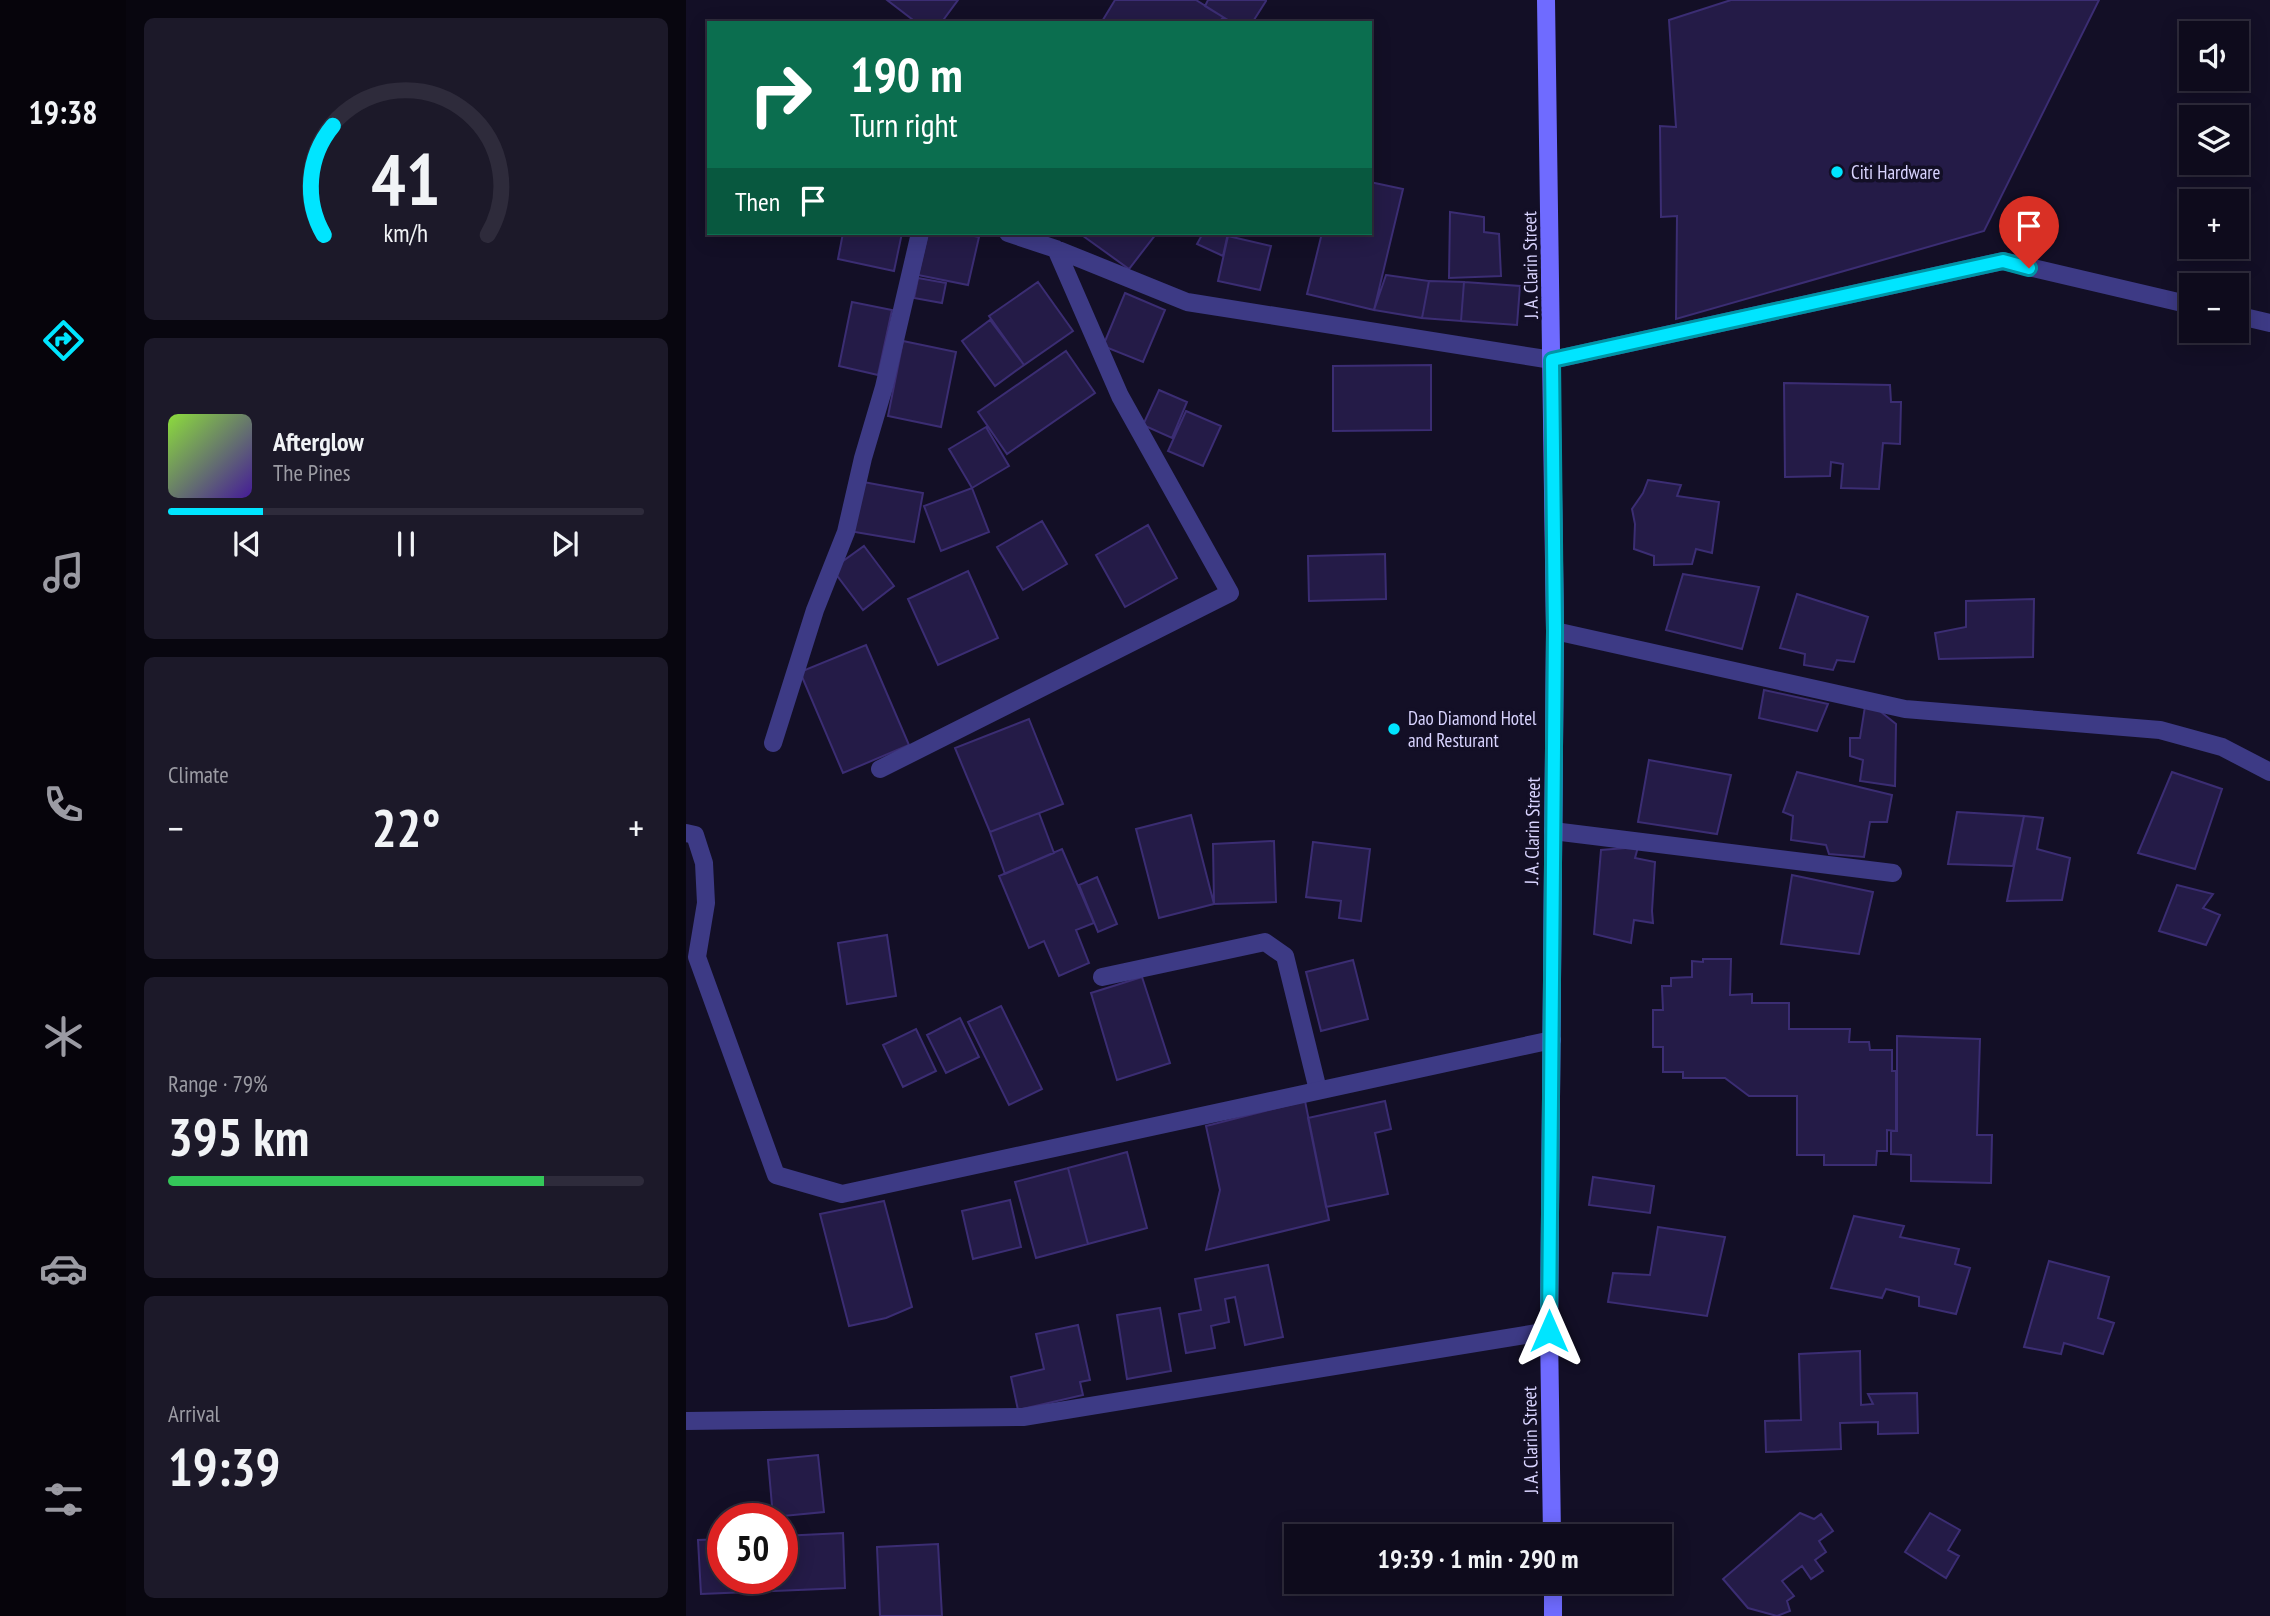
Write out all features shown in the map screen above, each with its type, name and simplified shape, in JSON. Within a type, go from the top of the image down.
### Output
[{"type":"main road","name":"J. A. Clarin Street","points":[[1546,0],[1555,631],[1549,1331],[1552,1524]]},
{"type":"main road","points":[[1553,1594],[1553,1616]]},
{"type":"street","points":[[774,743],[815,610],[846,532],[920,235]]},
{"type":"street","points":[[1014,235],[1056,248],[1187,302],[1552,360],[2003,261],[2179,301]]},
{"type":"street","points":[[880,769],[1230,593],[1120,396],[1056,248]]},
{"type":"street","points":[[2249,318],[2270,323]]},
{"type":"street","points":[[1555,631],[1905,709],[2160,730],[2222,747],[2270,772]]},
{"type":"street","points":[[1553,831],[1892,873]]},
{"type":"street","points":[[686,832],[695,835],[704,863],[706,902],[697,957],[776,1175],[842,1194],[1552,1040]]},
{"type":"street","points":[[1102,977],[1265,942],[1285,956],[1318,1090]]},
{"type":"street","points":[[686,1421],[1023,1417],[1549,1331]]},
{"type":"building","points":[[887,0],[958,0],[942,21],[914,21]]},
{"type":"building","points":[[1115,0],[1196,0],[1223,17],[1220,21],[1102,21]]},
{"type":"building","points":[[1208,0],[1266,0],[1253,21],[1230,21],[1205,6]]},
{"type":"building","name":"Citi Hardware","points":[[1731,0],[2099,0],[1984,231],[1676,319],[1677,216],[1661,217],[1660,126],[1676,127],[1669,20]]},
{"type":"building","points":[[1372,182],[1403,189],[1374,310],[1307,294],[1322,235],[1372,235]]},
{"type":"building","points":[[1450,212],[1484,217],[1484,232],[1499,234],[1501,276],[1449,278]]},
{"type":"building","points":[[843,235],[902,235],[894,271],[838,259]]},
{"type":"building","points":[[928,235],[979,237],[968,285],[918,275]]},
{"type":"building","points":[[1082,235],[1155,235],[1129,269]]},
{"type":"building","points":[[1202,235],[1228,235],[1223,256],[1197,244]]},
{"type":"building","points":[[1228,236],[1271,246],[1260,290],[1218,281]]},
{"type":"building","points":[[1386,275],[1429,281],[1422,318],[1374,310]]},
{"type":"building","points":[[918,278],[946,283],[942,303],[914,298]]},
{"type":"building","points":[[1429,281],[1464,282],[1461,321],[1422,318]]},
{"type":"building","points":[[1038,282],[1073,331],[1024,365],[989,316]]},
{"type":"building","points":[[1464,282],[1520,286],[1517,325],[1461,321]]},
{"type":"building","points":[[1125,293],[1165,310],[1143,362],[1103,346]]},
{"type":"building","points":[[852,302],[892,310],[878,375],[839,366]]},
{"type":"building","points":[[990,320],[1024,365],[995,386],[962,341]]},
{"type":"building","points":[[903,341],[956,352],[941,427],[888,416]]},
{"type":"building","points":[[1066,351],[1095,393],[1007,454],[978,412]]},
{"type":"building","points":[[1431,365],[1431,430],[1333,431],[1333,366]]},
{"type":"building","points":[[1784,383],[1890,385],[1891,402],[1901,402],[1900,444],[1883,443],[1879,489],[1841,488],[1843,464],[1831,462],[1830,476],[1785,477]]},
{"type":"building","points":[[1159,390],[1187,402],[1172,438],[1143,425]]},
{"type":"building","points":[[1186,411],[1221,426],[1203,466],[1168,451]]},
{"type":"building","points":[[986,427],[1009,466],[972,488],[949,449]]},
{"type":"building","points":[[1648,480],[1681,485],[1677,496],[1719,502],[1712,553],[1696,549],[1692,564],[1654,565],[1654,556],[1634,549],[1635,524],[1632,509]]},
{"type":"building","points":[[858,481],[923,493],[914,542],[849,531]]},
{"type":"building","points":[[972,488],[989,532],[941,551],[924,506]]},
{"type":"building","points":[[1042,521],[1067,564],[1023,590],[997,547]]},
{"type":"building","points":[[1148,525],[1177,578],[1125,607],[1096,555]]},
{"type":"building","points":[[864,546],[894,586],[863,610],[832,569]]},
{"type":"building","points":[[1385,554],[1386,599],[1309,601],[1308,556]]},
{"type":"building","points":[[968,571],[998,638],[938,665],[908,599]]},
{"type":"building","points":[[1683,574],[1759,587],[1742,649],[1666,630]]},
{"type":"building","points":[[1797,594],[1868,617],[1854,662],[1837,660],[1833,670],[1804,665],[1805,654],[1780,648]]},
{"type":"building","points":[[2034,599],[2033,657],[1939,659],[1935,633],[1966,627],[1966,601]]},
{"type":"building","points":[[866,645],[909,745],[843,773],[800,672]]},
{"type":"building","points":[[1764,690],[1828,704],[1817,731],[1759,718]]},
{"type":"building","points":[[1866,700],[1896,724],[1895,786],[1860,781],[1863,760],[1850,756],[1850,738],[1860,738]]},
{"type":"building","points":[[1029,719],[1063,804],[990,832],[955,748]]},
{"type":"building","points":[[1649,760],[1731,775],[1717,834],[1638,822]]},
{"type":"building","points":[[1797,772],[1892,795],[1887,822],[1870,822],[1864,857],[1829,854],[1826,845],[1791,840],[1793,816],[1783,812]]},
{"type":"building","points":[[2172,772],[2222,789],[2195,869],[2138,853]]},
{"type":"building","points":[[1957,812],[2024,816],[2013,866],[1948,864]]},
{"type":"building","points":[[1039,813],[1054,853],[1005,874],[990,832]]},
{"type":"building","points":[[1191,815],[1214,904],[1159,918],[1136,829]]},
{"type":"building","points":[[2024,816],[2043,818],[2037,849],[2070,858],[2062,900],[2007,901]]},
{"type":"building","points":[[1274,841],[1276,902],[1214,904],[1213,844]]},
{"type":"building","points":[[1313,842],[1370,849],[1361,921],[1339,918],[1341,901],[1306,897]]},
{"type":"building","points":[[1638,847],[1635,858],[1655,862],[1653,923],[1634,920],[1631,943],[1594,934],[1601,850]]},
{"type":"building","points":[[1062,849],[1094,923],[1076,930],[1089,963],[1059,976],[1044,941],[1029,948],[999,876]]},
{"type":"building","points":[[1792,875],[1873,892],[1859,954],[1781,944]]},
{"type":"building","points":[[1097,877],[1117,924],[1098,932],[1079,885]]},
{"type":"building","points":[[2177,885],[2213,894],[2203,908],[2220,915],[2206,945],[2159,931]]},
{"type":"building","points":[[887,935],[896,996],[847,1004],[838,943]]},
{"type":"building","points":[[1703,959],[1731,959],[1730,995],[1752,994],[1752,1003],[1789,1003],[1789,1029],[1850,1029],[1849,1042],[1869,1042],[1870,1050],[1892,1050],[1892,1071],[1896,1071],[1896,1131],[1887,1130],[1887,1151],[1877,1151],[1876,1165],[1824,1165],[1824,1155],[1797,1155],[1797,1096],[1749,1096],[1725,1078],[1683,1078],[1683,1072],[1663,1072],[1663,1047],[1653,1047],[1653,1010],[1663,1010],[1662,986],[1671,986],[1671,978],[1692,977],[1692,961],[1703,962]]},
{"type":"building","points":[[1353,960],[1368,1019],[1321,1031],[1306,972]]},
{"type":"building","points":[[1142,977],[1170,1063],[1117,1080],[1091,993]]},
{"type":"building","points":[[1001,1006],[1042,1089],[1009,1105],[968,1022]]},
{"type":"building","points":[[960,1018],[979,1057],[946,1073],[927,1035]]},
{"type":"building","points":[[916,1029],[936,1071],[903,1087],[883,1045]]},
{"type":"building","points":[[1897,1036],[1980,1039],[1977,1135],[1992,1135],[1991,1183],[1911,1181],[1911,1155],[1891,1154],[1891,1131],[1897,1131]]},
{"type":"building","points":[[1305,1101],[1329,1220],[1206,1250],[1220,1190],[1206,1126]]},
{"type":"building","points":[[1385,1101],[1391,1129],[1375,1133],[1388,1194],[1326,1207],[1308,1118]]},
{"type":"building","points":[[1127,1152],[1147,1228],[1088,1244],[1068,1168]]},
{"type":"building","points":[[1068,1168],[1088,1244],[1036,1258],[1015,1182]]},
{"type":"building","points":[[1593,1177],[1654,1186],[1650,1213],[1589,1205]]},
{"type":"building","points":[[1010,1200],[1021,1247],[973,1259],[962,1211]]},
{"type":"building","points":[[884,1201],[912,1307],[886,1318],[849,1326],[820,1214]]},
{"type":"building","points":[[1854,1216],[1904,1226],[1900,1237],[1959,1249],[1955,1264],[1970,1268],[1956,1314],[1919,1306],[1919,1297],[1886,1289],[1882,1298],[1831,1288]]},
{"type":"building","points":[[1658,1227],[1725,1237],[1707,1316],[1608,1302],[1613,1273],[1650,1275]]},
{"type":"building","points":[[2049,1261],[2109,1277],[2098,1318],[2114,1323],[2103,1354],[2064,1343],[2061,1354],[2024,1347]]},
{"type":"building","points":[[1268,1265],[1283,1337],[1245,1345],[1235,1297],[1225,1299],[1229,1322],[1211,1326],[1215,1348],[1186,1353],[1179,1314],[1201,1310],[1195,1279]]},
{"type":"building","points":[[1160,1308],[1171,1371],[1127,1379],[1117,1315]]},
{"type":"building","points":[[1078,1325],[1090,1380],[1080,1382],[1083,1395],[1018,1410],[1011,1377],[1044,1369],[1036,1334]]},
{"type":"building","points":[[1860,1351],[1861,1405],[1873,1404],[1868,1394],[1917,1393],[1918,1433],[1878,1434],[1878,1422],[1840,1423],[1841,1449],[1766,1452],[1765,1421],[1801,1420],[1799,1354]]},
{"type":"building","points":[[818,1455],[824,1512],[798,1515],[798,1503],[772,1503],[768,1460]]},
{"type":"building","points":[[1800,1513],[1814,1519],[1821,1514],[1833,1531],[1819,1541],[1826,1552],[1815,1560],[1823,1571],[1811,1579],[1802,1566],[1782,1581],[1794,1596],[1787,1601],[1790,1611],[1777,1616],[1748,1608],[1723,1579]]},
{"type":"building","points":[[1930,1513],[1960,1530],[1948,1550],[1959,1556],[1946,1578],[1905,1552]]},
{"type":"building","points":[[843,1533],[845,1588],[798,1590],[798,1535]]},
{"type":"building","points":[[698,1540],[707,1540],[707,1594],[701,1594]]},
{"type":"building","points":[[938,1544],[942,1616],[880,1616],[877,1547]]},
{"type":"place","name":"Citi Hardware","points":[[1837,172]]},
{"type":"place","name":"Dao Diamond Hotel and Resturant","points":[[1394,729]]},
{"type":"route","points":[[1549,1331],[1555,631],[1552,360],[2003,261],[2029,268]]}]
